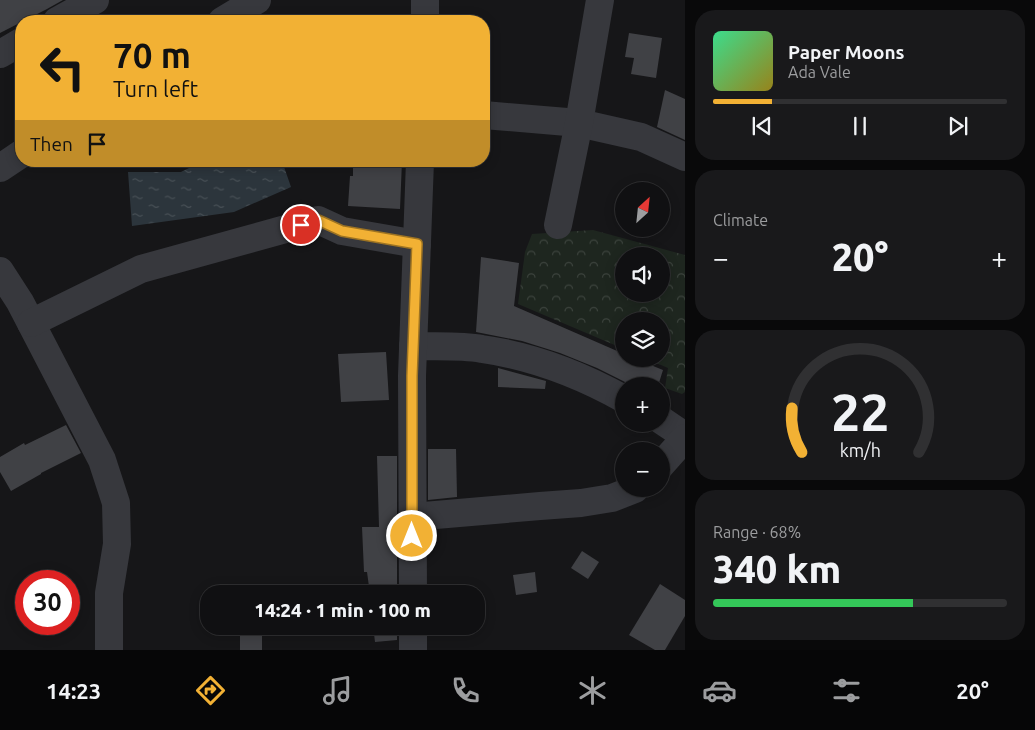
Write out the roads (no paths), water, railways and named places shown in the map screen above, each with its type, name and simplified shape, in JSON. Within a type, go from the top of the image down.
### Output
[{"type":"street","points":[[68,15],[95,0]]},
{"type":"street","points":[[232,15],[257,0]]},
{"type":"street","points":[[424,15],[425,0]]},
{"type":"street","points":[[558,224],[579,123],[600,0]]},
{"type":"street","points":[[0,54],[15,45]]},
{"type":"street","points":[[490,116],[579,123],[640,137],[685,158]]},
{"type":"street","points":[[0,168],[15,158]]},
{"type":"street","points":[[413,585],[412,376],[420,167]]},
{"type":"street","points":[[30,323],[141,269],[318,220],[342,231],[417,244]]},
{"type":"street","points":[[0,271],[20,302],[102,460],[116,503],[116,544],[109,593],[109,650]]},
{"type":"street","points":[[413,346],[481,348],[529,359],[575,376],[615,394]]},
{"type":"street","points":[[670,426],[685,437],[670,454]]},
{"type":"street","points":[[412,517],[581,503],[615,497]]},
{"type":"street","points":[[413,635],[413,650]]},
{"type":"water","points":[[191,167],[284,167],[291,187],[234,212],[132,226],[128,172],[181,172]]}]
